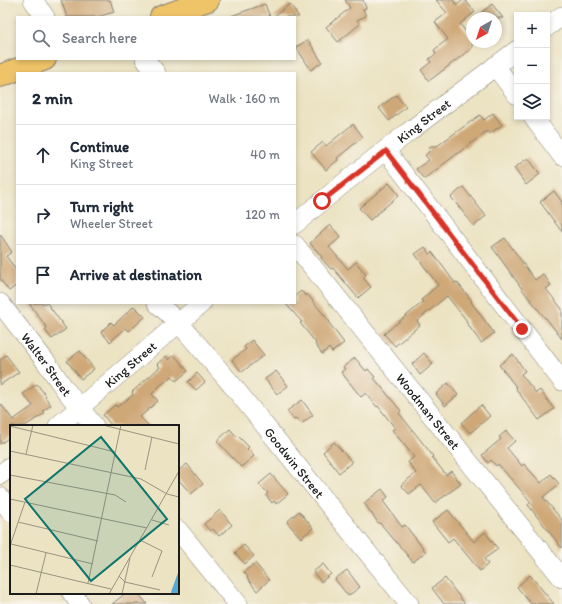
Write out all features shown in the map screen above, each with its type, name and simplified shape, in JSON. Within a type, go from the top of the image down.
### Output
[{"type":"main road","points":[[163,16],[200,1]]},
{"type":"main road","points":[[0,76],[42,60]]},
{"type":"street","points":[[33,0],[44,16]]},
{"type":"street","points":[[550,25],[562,16]]},
{"type":"street","name":"King Street","points":[[296,223],[448,101],[514,52]]},
{"type":"street","points":[[146,60],[155,72]]},
{"type":"street","points":[[495,66],[514,91]]},
{"type":"street","points":[[535,120],[562,156]]},
{"type":"street","points":[[386,151],[562,381]]},
{"type":"street","name":"Woodman Street","points":[[296,246],[562,578]]},
{"type":"street","name":"Walter Street","points":[[0,303],[93,425]]},
{"type":"street","name":"Goodwin Street","points":[[159,304],[179,323],[237,391],[409,604]]},
{"type":"street","name":"King Street","points":[[59,425],[201,304]]},
{"type":"street","points":[[0,475],[10,467]]},
{"type":"street","points":[[0,497],[10,511]]},
{"type":"street","points":[[179,531],[238,604]]},
{"type":"street","points":[[73,594],[80,604]]},
{"type":"building","points":[[61,0],[110,0],[114,12],[100,16],[67,16]]},
{"type":"building","points":[[345,0],[363,0],[366,8],[363,9],[366,16],[357,20],[360,24],[338,42],[326,27],[350,8]]},
{"type":"building","points":[[436,0],[453,0],[457,5],[465,0],[475,12],[466,12],[466,19],[460,24],[466,32],[466,48],[472,48],[429,81],[421,70],[431,62],[429,59],[436,54],[434,50],[448,39],[435,22],[447,13]]},
{"type":"building","points":[[265,4],[270,16],[231,16]]},
{"type":"building","points":[[290,4],[299,17],[296,16],[274,16]]},
{"type":"building","points":[[492,4],[498,12],[482,12]]},
{"type":"building","points":[[308,40],[322,62],[311,70],[296,47]]},
{"type":"building","points":[[396,95],[406,107],[389,121],[379,108]]},
{"type":"building","points":[[493,113],[502,125],[489,134],[487,131],[424,179],[416,169],[429,160],[425,155],[429,152],[430,146],[437,146],[480,115],[484,120]]},
{"type":"building","points":[[353,124],[363,137],[337,158],[338,160],[326,170],[311,152],[323,142],[326,146]]},
{"type":"building","points":[[528,158],[540,174],[526,185],[514,168]]},
{"type":"building","points":[[389,183],[399,195],[370,220],[359,208]]},
{"type":"building","points":[[463,187],[486,216],[474,226],[451,197]]},
{"type":"building","points":[[554,191],[562,202],[562,232],[540,202]]},
{"type":"building","points":[[330,225],[341,237],[329,247],[348,269],[356,262],[366,275],[363,278],[371,287],[358,298],[333,268],[331,269],[321,258],[322,257],[310,243]]},
{"type":"building","points":[[0,234],[12,252],[6,256],[16,270],[16,286],[9,291],[0,279]]},
{"type":"building","points":[[505,238],[535,280],[543,274],[551,285],[546,289],[562,309],[562,339],[525,293],[492,247]]},
{"type":"building","points":[[425,247],[430,254],[432,252],[455,283],[457,282],[494,333],[481,343],[466,322],[467,321],[447,296],[417,321],[420,325],[395,346],[384,334],[423,302],[421,300],[438,285],[415,254]]},
{"type":"building","points":[[301,291],[306,296],[307,294],[330,322],[329,323],[344,343],[332,352],[329,348],[322,354],[315,344],[316,343],[300,323],[302,322],[286,304],[296,304],[296,295]]},
{"type":"building","points":[[30,304],[48,304],[66,329],[52,339],[45,330],[47,328]]},
{"type":"building","points":[[134,306],[145,317],[129,331],[126,328],[110,342],[101,332],[111,322],[114,325]]},
{"type":"building","points":[[252,340],[264,355],[242,372],[232,360],[246,349],[244,347]]},
{"type":"building","points":[[80,351],[94,369],[81,379],[67,361]]},
{"type":"building","points":[[424,353],[433,364],[420,375],[412,364]]},
{"type":"building","points":[[513,354],[525,371],[521,374],[536,393],[540,390],[554,409],[539,420],[499,365]]},
{"type":"building","points":[[6,355],[19,372],[0,385],[0,360]]},
{"type":"building","points":[[174,355],[188,371],[176,381],[172,376],[152,394],[158,401],[140,417],[148,425],[111,425],[103,415],[115,405],[117,407],[133,395],[132,392],[160,367],[157,364],[166,356],[169,360]]},
{"type":"building","points":[[355,358],[366,371],[368,369],[375,377],[374,378],[401,411],[399,413],[446,475],[451,471],[461,484],[435,503],[421,485],[409,494],[401,485],[416,473],[408,462],[414,457],[392,430],[395,428],[378,406],[377,407],[366,393],[361,397],[341,372],[345,369],[343,367]]},
{"type":"building","points":[[276,371],[288,386],[277,394],[265,379]]},
{"type":"building","points":[[197,373],[205,382],[196,390],[188,382]]},
{"type":"building","points":[[448,383],[458,395],[445,406],[436,394]]},
{"type":"building","points":[[37,384],[51,405],[43,411],[45,413],[27,425],[10,425],[10,437],[0,444],[0,403],[13,420],[33,406],[23,394]]},
{"type":"building","points":[[302,400],[313,415],[301,424],[296,418],[294,420],[287,411]]},
{"type":"building","points":[[481,405],[490,416],[470,433],[461,423]]},
{"type":"building","points":[[230,429],[249,447],[247,449],[254,456],[241,467],[217,441]]},
{"type":"building","points":[[506,431],[515,441],[507,448],[522,466],[524,464],[541,483],[551,474],[559,484],[543,497],[562,520],[562,548],[528,505],[531,502],[498,464],[496,466],[491,460],[488,463],[482,455],[501,439],[499,437]]},
{"type":"building","points":[[334,442],[352,462],[339,473],[323,452]]},
{"type":"building","points":[[187,464],[203,484],[191,494],[179,480],[179,470]]},
{"type":"building","points":[[271,474],[288,494],[276,504],[274,501],[272,503],[266,495],[268,493],[259,484]]},
{"type":"building","points":[[382,489],[388,497],[383,501],[402,527],[405,525],[426,552],[413,562],[380,523],[379,524],[364,503]]},
{"type":"building","points":[[220,510],[232,525],[219,536],[213,529],[210,531],[204,524]]},
{"type":"building","points":[[448,510],[474,542],[485,532],[498,549],[484,559],[488,564],[480,571],[453,538],[448,542],[432,522]]},
{"type":"building","points":[[299,511],[313,528],[301,538],[287,522]]},
{"type":"building","points":[[244,545],[254,556],[245,564],[235,553]]},
{"type":"building","points":[[255,563],[269,580],[257,591],[244,572]]},
{"type":"building","points":[[323,564],[331,574],[321,582],[313,572]]},
{"type":"building","points":[[347,570],[360,587],[348,596],[335,579]]},
{"type":"building","points":[[530,575],[554,604],[531,604],[517,587]]},
{"type":"building","points":[[445,578],[465,604],[444,604],[432,588]]},
{"type":"building","points":[[125,594],[139,594],[147,604],[112,604]]},
{"type":"route","points":[[322,201],[386,151],[522,329]]}]
